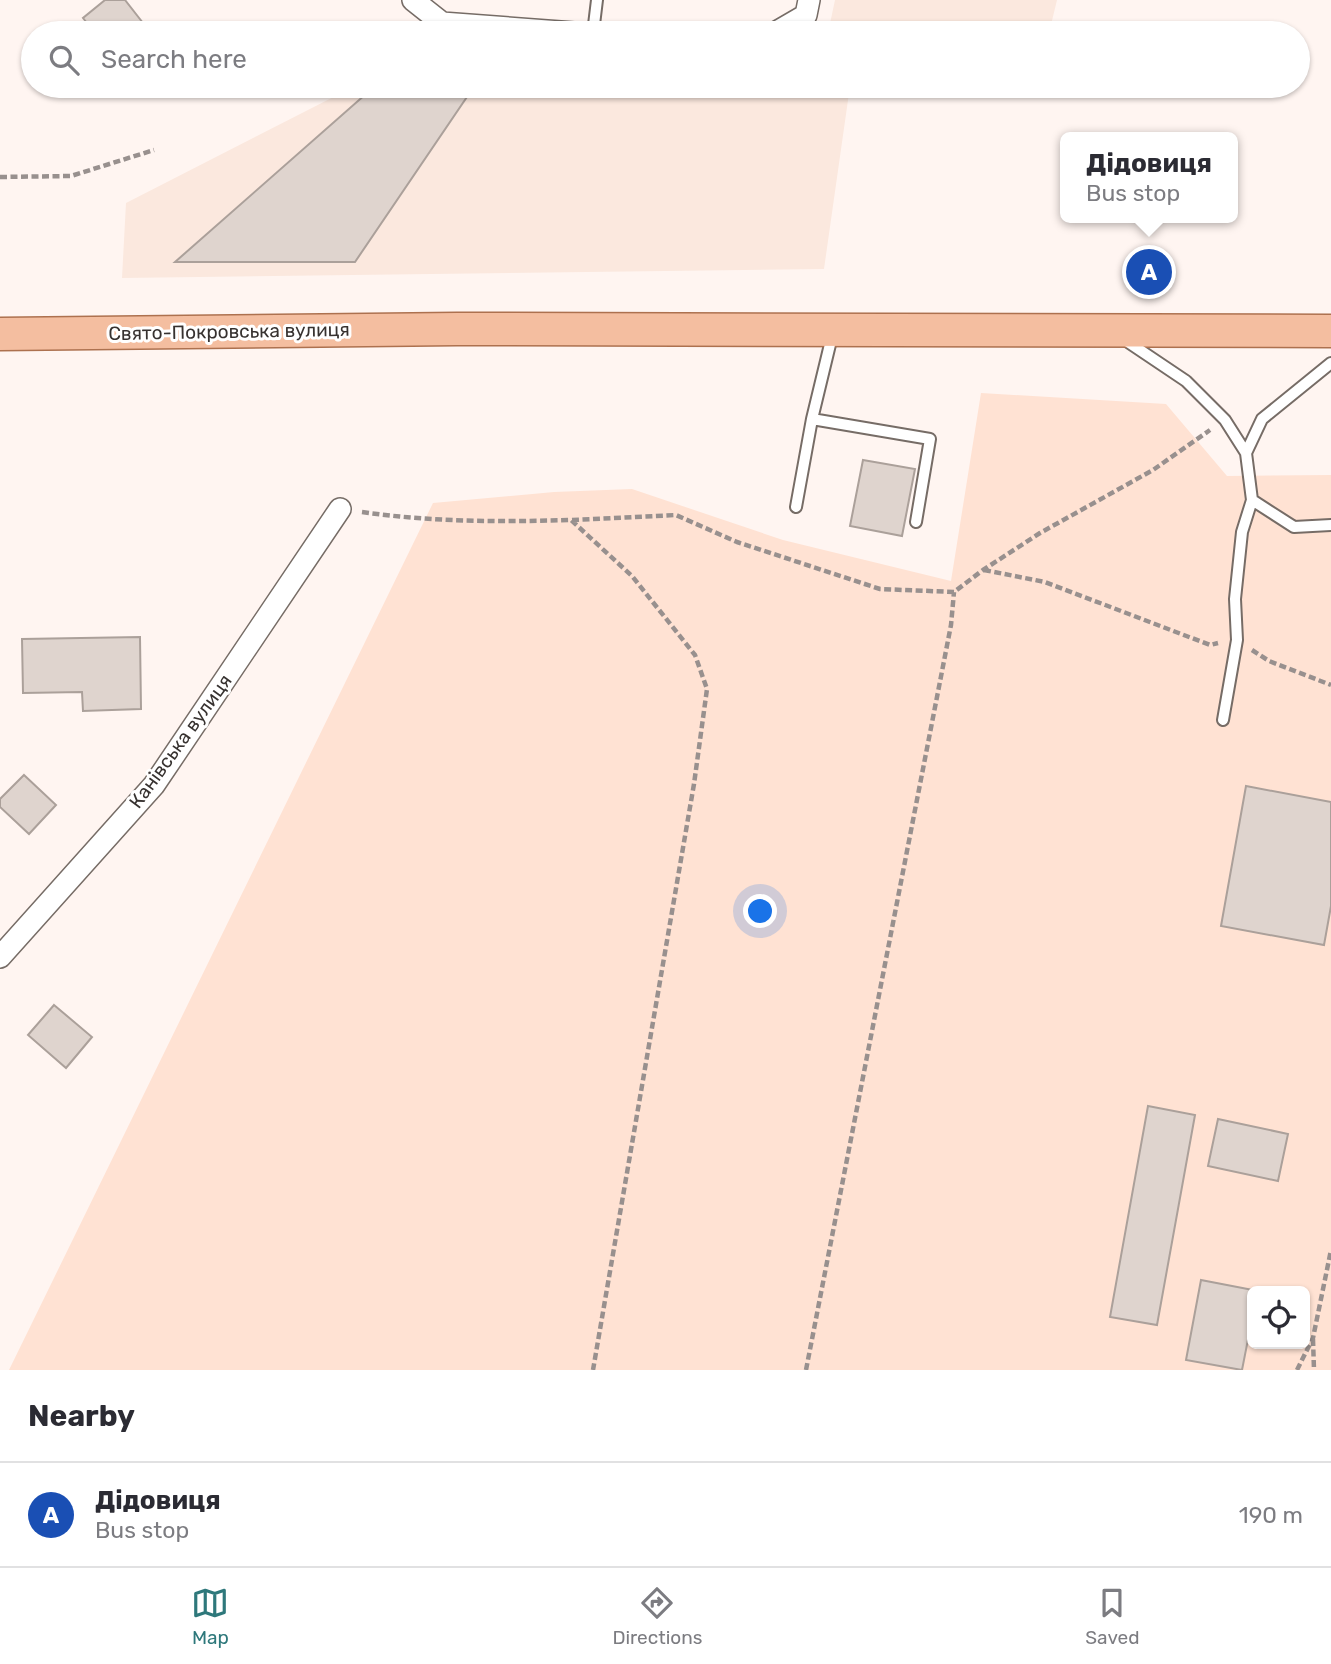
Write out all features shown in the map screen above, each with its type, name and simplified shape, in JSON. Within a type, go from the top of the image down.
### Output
[{"type":"main road","name":"Свято-Покровська вулиця","points":[[0,334],[457,329],[1331,331]]},
{"type":"street","points":[[414,0],[440,21]]},
{"type":"street","points":[[796,21],[806,15],[809,0]]},
{"type":"street","name":"Канівська вулиця","points":[[0,957],[154,785],[340,509]]},
{"type":"lane","points":[[594,21],[597,0]]},
{"type":"lane","points":[[796,507],[812,419],[834,329]]},
{"type":"lane","points":[[1113,331],[1186,381],[1225,421],[1246,453],[1252,500],[1242,532],[1235,599],[1237,640],[1223,720]]},
{"type":"lane","points":[[1246,453],[1262,419],[1331,363]]},
{"type":"lane","points":[[812,419],[930,439],[916,522]]},
{"type":"lane","points":[[1252,500],[1294,527],[1331,525]]},
{"type":"path","points":[[0,177],[71,176],[154,150]]},
{"type":"path","points":[[340,509],[414,518],[509,522],[676,516],[737,542],[880,589],[954,592],[1040,533],[1153,470],[1225,421]]},
{"type":"path","points":[[571,520],[639,586],[695,655],[707,690],[692,798],[593,1370]]},
{"type":"path","points":[[984,570],[1045,583],[1210,645],[1237,640],[1269,661],[1331,685]]},
{"type":"path","points":[[806,1370],[951,625],[954,592]]},
{"type":"path","points":[[1297,1370],[1312,1338],[1331,1250]]},
{"type":"path","points":[[1312,1338],[1314,1370]]},
{"type":"shaded area","points":[[835,0],[1057,0],[1052,21],[831,21]]},
{"type":"shaded area","points":[[332,98],[848,98],[824,269],[122,278],[126,203]]},
{"type":"shaded area","points":[[981,393],[1166,404],[1227,476],[1331,475],[1331,1370],[9,1370],[433,503],[554,492],[632,489],[783,540],[951,581]]},
{"type":"building","points":[[105,0],[125,0],[141,21],[85,21],[83,18]]},
{"type":"building","points":[[361,98],[466,98],[355,262],[175,262]]},
{"type":"building","points":[[863,460],[915,469],[902,536],[850,526]]},
{"type":"building","points":[[140,637],[141,709],[83,711],[82,692],[23,693],[22,639]]},
{"type":"building","points":[[24,775],[56,805],[29,834],[0,807],[0,799]]},
{"type":"building","points":[[1246,786],[1331,802],[1331,906],[1324,945],[1221,926]]},
{"type":"building","points":[[54,1005],[92,1037],[66,1068],[28,1035]]},
{"type":"building","points":[[1148,1106],[1195,1115],[1157,1325],[1110,1317]]},
{"type":"building","points":[[1218,1119],[1288,1134],[1278,1181],[1208,1166]]},
{"type":"building","points":[[1201,1280],[1247,1289],[1247,1344],[1242,1370],[1186,1360]]},
{"type":"place","name":"Дідовиця","points":[[1149,272]]}]
